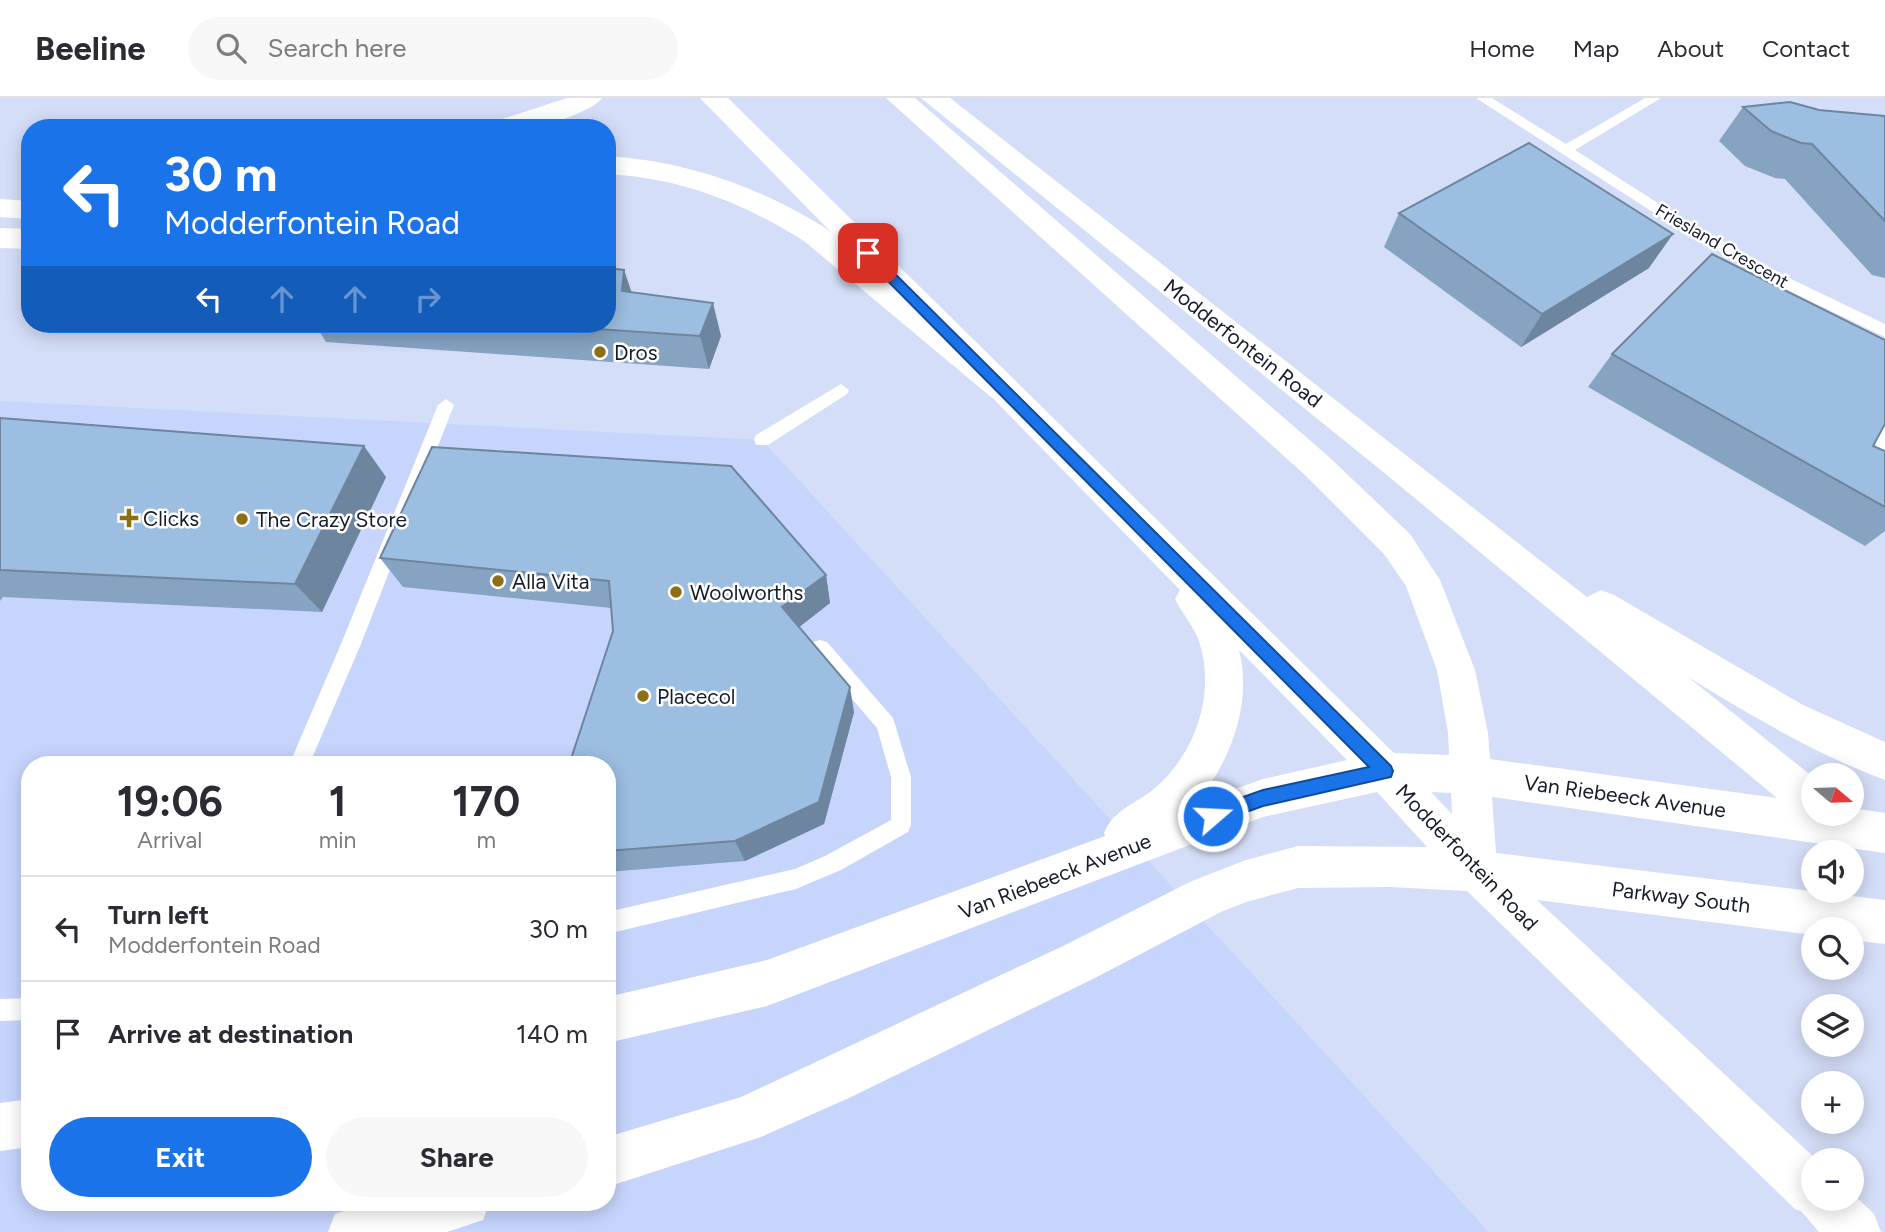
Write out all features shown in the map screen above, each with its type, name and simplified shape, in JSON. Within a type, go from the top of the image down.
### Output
[{"type":"main road","points":[[532,119],[590,98]]},
{"type":"main road","name":"Modderfontein Road","points":[[713,98],[1385,771],[1476,871],[1801,1180]]},
{"type":"main road","points":[[616,1159],[744,1120],[1055,974],[1207,896],[1246,881],[1298,867],[1389,866],[1476,871],[1468,733],[1456,670],[1422,580],[1397,544],[1317,465],[899,98]]},
{"type":"main road","name":"Modderfontein Road","points":[[933,98],[1493,543],[1801,792]]},
{"type":"main road","points":[[616,165],[699,182],[752,199],[787,216],[814,234],[1003,389]]},
{"type":"main road","points":[[0,208],[21,210]]},
{"type":"main road","points":[[0,238],[21,239]]},
{"type":"main road","points":[[1493,543],[1789,717],[1860,752],[1885,761]]},
{"type":"main road","points":[[1072,871],[1172,800],[1199,768],[1214,734],[1223,705],[1223,670],[1218,641],[1172,560]]},
{"type":"main road","name":"Van Riebeeck Avenue","points":[[616,1018],[767,983],[1072,871],[1187,824],[1263,798],[1385,771],[1470,775],[1801,811]]},
{"type":"main road","name":"Modderfontein Road","points":[[1843,826],[1885,860]]},
{"type":"main road","name":"Van Riebeeck Avenue","points":[[1864,826],[1885,833]]},
{"type":"main road","name":"Parkway South","points":[[1476,871],[1885,922]]},
{"type":"main road","points":[[0,1127],[21,1124]]},
{"type":"main road","points":[[353,1232],[431,1211]]},
{"type":"main road","points":[[1834,1211],[1856,1232]]},
{"type":"lane","name":"Friesland Crescent","points":[[1482,98],[1670,217],[1759,268],[1885,331]]},
{"type":"lane","points":[[1566,150],[1654,98]]},
{"type":"lane","points":[[1885,379],[1882,395],[1885,470]]},
{"type":"lane","points":[[762,440],[841,390]]},
{"type":"lane","points":[[303,756],[351,644],[446,405]]},
{"type":"lane","points":[[616,921],[796,879],[833,863],[901,825],[901,777],[886,724],[820,649]]},
{"type":"lane","points":[[0,1010],[21,1009]]},
{"type":"shaded area","points":[[0,401],[762,440],[1489,1232],[0,1232]]},
{"type":"building","points":[[1790,102],[1819,110],[1885,116],[1885,221],[1812,144],[1801,143],[1771,131],[1743,107]]},
{"type":"building","points":[[1529,143],[1673,234],[1542,314],[1399,213]]},
{"type":"building","points":[[1712,254],[1885,340],[1885,424],[1873,446],[1885,451],[1885,507],[1612,354]]},
{"type":"building","points":[[616,269],[624,270],[622,291],[713,303],[700,336],[616,330]]},
{"type":"building","points":[[0,418],[364,446],[295,584],[0,570]]},
{"type":"building","points":[[432,447],[731,466],[826,575],[782,607],[850,687],[819,802],[735,841],[616,850],[616,756],[572,756],[613,631],[609,581],[380,558]]},
{"type":"place","name":"Dros","points":[[600,352]]},
{"type":"place","name":"Clicks","points":[[129,518]]},
{"type":"place","name":"The Crazy Store","points":[[242,519]]},
{"type":"place","name":"Alla Vita","points":[[498,581]]},
{"type":"place","name":"Woolworths","points":[[676,592]]},
{"type":"place","name":"Placecol","points":[[643,696]]},
{"type":"route","points":[[868,253],[1385,771],[1263,798],[1213,816]]}]
